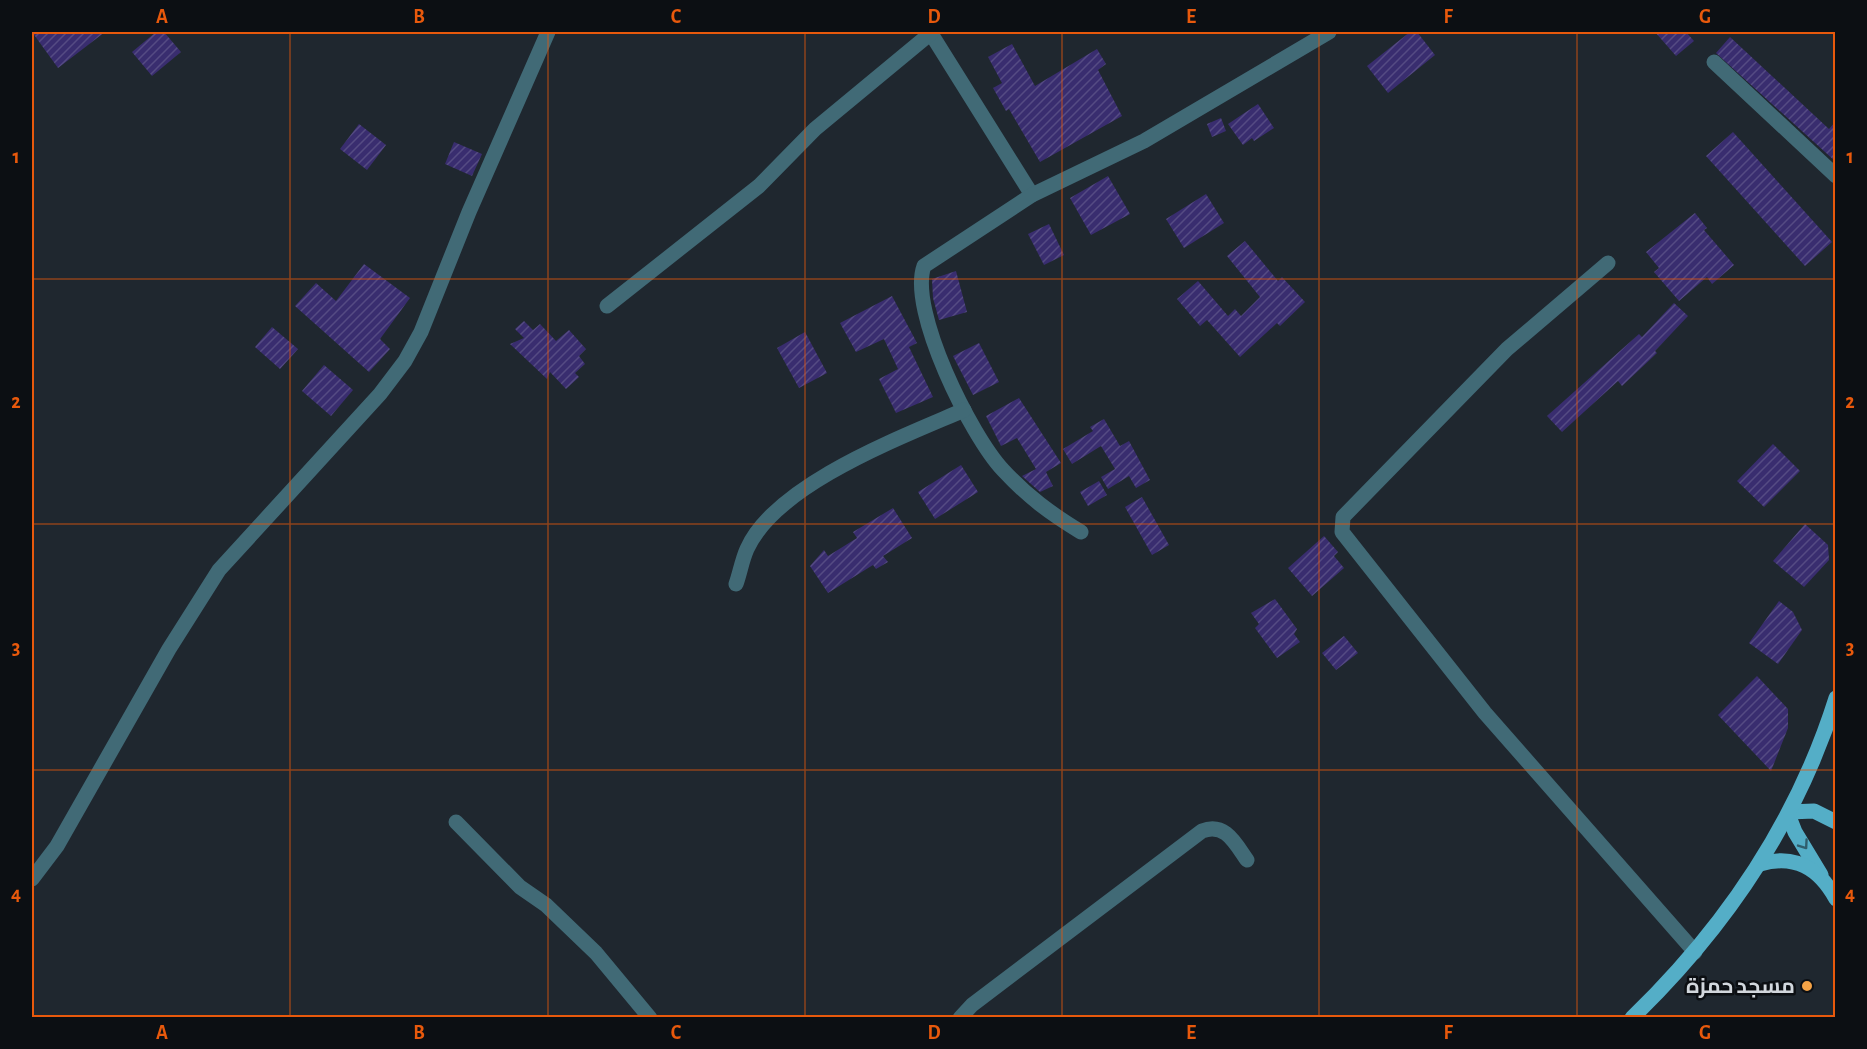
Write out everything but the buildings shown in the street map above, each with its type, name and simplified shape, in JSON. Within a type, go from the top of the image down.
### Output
[{"type":"main road","points":[[1632,1017],[1695,952],[1760,864],[1788,813],[1818,749],[1836,698]]},
{"type":"main road","points":[[1788,813],[1814,811],[1836,822]]},
{"type":"main road","points":[[1788,813],[1795,832],[1836,899]]},
{"type":"main road","points":[[1760,864],[1792,861],[1812,869],[1821,876]]},
{"type":"street","points":[[32,879],[57,846],[169,649],[219,570],[380,394],[405,361],[421,332],[469,212],[548,32]]},
{"type":"street","points":[[607,306],[759,186],[816,129],[930,32],[1032,195]]},
{"type":"street","points":[[1081,532],[1041,508],[1001,468],[964,410],[931,336],[920,290],[924,266],[1032,195],[1144,141],[1329,32]]},
{"type":"street","points":[[1714,62],[1836,176]]},
{"type":"street","points":[[1608,263],[1508,349],[1343,517],[1341,526],[1342,532],[1485,713],[1695,952]]},
{"type":"street","points":[[736,584],[747,549],[756,535],[814,482],[874,449],[964,410]]},
{"type":"street","points":[[456,822],[520,887],[546,906],[596,953],[650,1017]]},
{"type":"street","points":[[960,1017],[972,1005],[1202,831],[1211,828],[1221,829],[1247,860]]},
{"type":"place","name":"مسجد حمزة","points":[[1807,986]]}]
